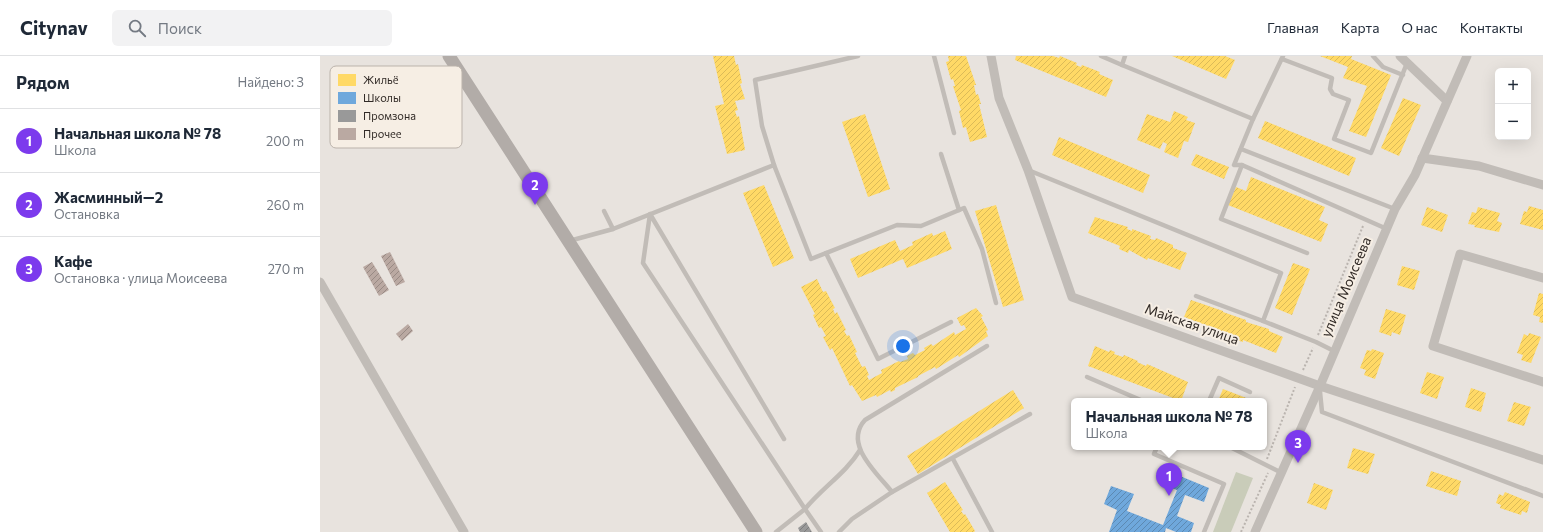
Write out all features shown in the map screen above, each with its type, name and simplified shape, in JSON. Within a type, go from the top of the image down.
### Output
[{"type":"main road","points":[[449,56],[455,66]]},
{"type":"main road","points":[[462,77],[756,532]]},
{"type":"street","name":"Майская улица","points":[[991,56],[1000,98],[1028,170],[1072,297],[1320,386],[1543,460]]},
{"type":"street","points":[[1400,56],[1447,101]]},
{"type":"street","name":"улица Моисеева","points":[[1255,532],[1280,472],[1320,386],[1387,229],[1394,208],[1415,175],[1467,56]]},
{"type":"street","points":[[1422,158],[1479,166],[1543,185]]},
{"type":"street","points":[[1543,278],[1460,254],[1433,346],[1543,382]]},
{"type":"street","points":[[320,282],[464,532]]},
{"type":"lane","points":[[858,56],[756,80],[762,126],[774,165],[811,259],[897,225],[921,226],[964,208],[982,250],[996,303]]},
{"type":"lane","points":[[934,56],[954,133]]},
{"type":"lane","points":[[1101,56],[1253,119]]},
{"type":"lane","points":[[1122,64],[1125,56]]},
{"type":"lane","points":[[1373,56],[1383,67],[1403,75]]},
{"type":"lane","points":[[1387,229],[1242,165],[1234,165],[1253,119],[1283,58],[1332,78],[1330,89],[1333,94],[1349,100],[1334,139],[1370,153],[1407,63]]},
{"type":"lane","points":[[1240,149],[1394,208]]},
{"type":"lane","points":[[941,154],[959,210]]},
{"type":"lane","points":[[568,242],[613,229],[774,165]]},
{"type":"lane","points":[[1242,165],[1221,219],[1307,253]]},
{"type":"lane","points":[[1028,170],[1281,273],[1263,321]]},
{"type":"lane","points":[[604,211],[613,229]]},
{"type":"lane","points":[[650,214],[784,439]]},
{"type":"lane","points":[[650,214],[643,263],[821,532]]},
{"type":"lane","points":[[826,253],[878,359],[950,322]]},
{"type":"lane","points":[[1196,296],[1316,342],[1334,351]]},
{"type":"lane","points":[[892,492],[860,450],[857,434],[859,426],[865,420],[987,346]]},
{"type":"lane","points":[[1087,377],[1136,398]]},
{"type":"lane","points":[[1210,398],[1219,378],[1250,392]]},
{"type":"lane","points":[[1320,386],[1322,412],[1543,496]]},
{"type":"lane","points":[[840,532],[852,520],[892,492],[953,459],[1030,414]]},
{"type":"lane","points":[[776,532],[805,509],[815,496],[853,461],[860,450]]},
{"type":"lane","points":[[1156,450],[1154,454],[1224,484],[1204,532]]},
{"type":"lane","points":[[1236,450],[1280,472]]},
{"type":"lane","points":[[953,459],[992,532]]},
{"type":"path","points":[[1241,532],[1268,475]]},
{"type":"green space","points":[[1236,472],[1253,478],[1231,532],[1213,532]]},
{"type":"building: Жильё","points":[[713,56],[734,56],[736,65],[738,64],[742,83],[740,84],[745,99],[735,101],[738,110],[735,111],[737,117],[739,116],[745,150],[727,154],[715,106],[724,104]]},
{"type":"building: Жильё","points":[[948,56],[966,56],[976,85],[974,85],[976,95],[978,94],[981,104],[979,104],[987,137],[970,142],[966,127],[963,128],[959,111],[961,110],[953,86],[955,86],[953,79],[951,80],[946,62],[949,61]]},
{"type":"building: Жильё","points":[[1016,56],[1053,56],[1059,58],[1060,56],[1077,63],[1076,65],[1081,67],[1082,65],[1100,72],[1099,74],[1113,80],[1106,97],[1015,60]]},
{"type":"building: Жильё","points":[[1172,56],[1225,56],[1235,60],[1226,79]]},
{"type":"building: Жильё","points":[[1320,56],[1352,56],[1351,59],[1391,75],[1366,137],[1349,131],[1367,86],[1343,78],[1348,67]]},
{"type":"building: Жильё","points":[[1403,98],[1421,105],[1399,156],[1381,148]]},
{"type":"building: Жильё","points":[[1174,111],[1188,117],[1186,120],[1195,123],[1188,142],[1184,141],[1178,158],[1164,152],[1167,144],[1163,142],[1160,149],[1137,140],[1147,114],[1170,122]]},
{"type":"building: Жильё","points":[[865,114],[890,189],[868,197],[842,122]]},
{"type":"building: Жильё","points":[[1265,121],[1356,158],[1349,176],[1258,138]]},
{"type":"building: Жильё","points":[[1059,137],[1150,175],[1143,193],[1052,155]]},
{"type":"building: Жильё","points":[[1196,154],[1229,167],[1224,179],[1191,165]]},
{"type":"building: Жильё","points":[[1251,177],[1325,207],[1319,220],[1328,224],[1321,242],[1228,205],[1236,187],[1246,191]]},
{"type":"building: Жильё","points":[[764,185],[794,258],[773,267],[743,193]]},
{"type":"building: Жильё","points":[[996,205],[1024,300],[1003,307],[975,211]]},
{"type":"building: Жильё","points":[[1529,206],[1543,210],[1543,230],[1520,224],[1524,211],[1527,212]]},
{"type":"building: Жильё","points":[[1427,207],[1448,215],[1442,232],[1421,225]]},
{"type":"building: Жильё","points":[[1478,207],[1500,213],[1497,221],[1502,223],[1499,232],[1474,227],[1475,225],[1468,224],[1472,212],[1476,213]]},
{"type":"building: Жильё","points":[[1095,217],[1128,227],[1127,229],[1132,231],[1132,229],[1151,236],[1150,239],[1155,240],[1156,238],[1173,245],[1173,248],[1187,253],[1180,270],[1148,258],[1147,260],[1129,250],[1128,253],[1119,249],[1120,246],[1088,233]]},
{"type":"building: Жильё","points":[[945,231],[952,249],[907,268],[903,259],[858,278],[850,259],[895,240],[900,251],[913,245],[912,242],[932,233],[933,236]]},
{"type":"building: Жильё","points":[[1293,263],[1310,269],[1292,315],[1275,308]]},
{"type":"building: Жильё","points":[[1402,266],[1420,271],[1414,290],[1397,285]]},
{"type":"building: Жильё","points":[[817,279],[823,292],[826,291],[835,308],[833,309],[835,314],[837,312],[846,330],[844,331],[847,336],[849,335],[857,352],[855,353],[862,367],[865,366],[869,375],[867,376],[869,380],[882,373],[881,370],[899,361],[908,359],[907,356],[913,353],[915,355],[925,350],[924,348],[931,344],[933,346],[954,332],[955,335],[966,329],[964,325],[961,326],[957,318],[976,308],[983,316],[981,317],[988,330],[986,331],[988,336],[959,357],[958,355],[936,369],[935,367],[895,388],[895,390],[891,392],[890,390],[877,397],[876,395],[862,401],[852,385],[850,386],[832,348],[830,350],[823,337],[826,336],[821,327],[819,328],[813,315],[815,314],[801,287]]},
{"type":"building: Жильё","points":[[1539,293],[1543,294],[1543,323],[1539,322],[1540,317],[1533,315]]},
{"type":"building: Жильё","points":[[1191,300],[1246,320],[1246,322],[1269,329],[1269,331],[1283,337],[1276,353],[1243,340],[1243,342],[1233,339],[1234,337],[1226,333],[1225,335],[1215,331],[1216,329],[1184,317]]},
{"type":"building: Жильё","points":[[1386,309],[1406,315],[1400,335],[1392,332],[1391,336],[1379,332]]},
{"type":"building: Жильё","points":[[1529,333],[1541,337],[1531,363],[1521,360],[1523,355],[1517,353],[1524,334],[1528,336]]},
{"type":"building: Жильё","points":[[1095,346],[1109,352],[1110,350],[1115,352],[1114,354],[1123,357],[1124,355],[1146,366],[1147,364],[1188,382],[1182,398],[1173,398],[1088,366]]},
{"type":"building: Жильё","points":[[1372,349],[1384,353],[1375,379],[1364,375],[1366,370],[1360,368],[1367,350],[1371,351]]},
{"type":"building: Жильё","points":[[1427,372],[1444,377],[1437,399],[1420,393]]},
{"type":"building: Жильё","points":[[1471,388],[1486,393],[1481,412],[1465,407]]},
{"type":"building: Жильё","points":[[1223,389],[1246,398],[1219,398]]},
{"type":"building: Жильё","points":[[1013,390],[1024,408],[918,474],[907,456]]},
{"type":"building: Жильё","points":[[1514,402],[1531,407],[1524,426],[1507,421]]},
{"type":"building: Жильё","points":[[1353,448],[1375,454],[1368,474],[1347,468]]},
{"type":"building: Жильё","points":[[1431,471],[1461,481],[1457,496],[1426,486]]},
{"type":"building: Жильё","points":[[945,482],[963,510],[961,511],[964,515],[965,514],[975,531],[974,532],[950,532],[927,493]]},
{"type":"building: Жильё","points":[[1314,483],[1333,490],[1326,510],[1307,503]]},
{"type":"building: Жильё","points":[[1505,492],[1530,502],[1527,513],[1522,511],[1521,515],[1500,508],[1501,505],[1496,503],[1499,494],[1503,496]]},
{"type":"building: Школы","points":[[1163,469],[1209,488],[1204,502],[1185,495],[1177,516],[1194,523],[1191,532],[1176,532],[1166,528],[1165,532],[1109,532],[1117,510],[1104,504],[1111,486],[1134,494],[1127,511],[1163,525],[1177,490],[1158,483]]},
{"type":"building: Промзона","points":[[806,522],[812,532],[800,532],[798,528]]},
{"type":"building: Прочее","points":[[390,252],[405,282],[396,286],[381,256]]},
{"type":"building: Прочее","points":[[372,262],[389,290],[379,296],[363,267]]},
{"type":"building: Прочее","points":[[408,324],[413,331],[402,341],[396,334]]},
{"type":"place","name":"Жасминный—2","points":[[535,205]]},
{"type":"place","name":"Кафе","points":[[1298,463]]},
{"type":"place","name":"Начальная школа № 78","points":[[1169,496]]}]
